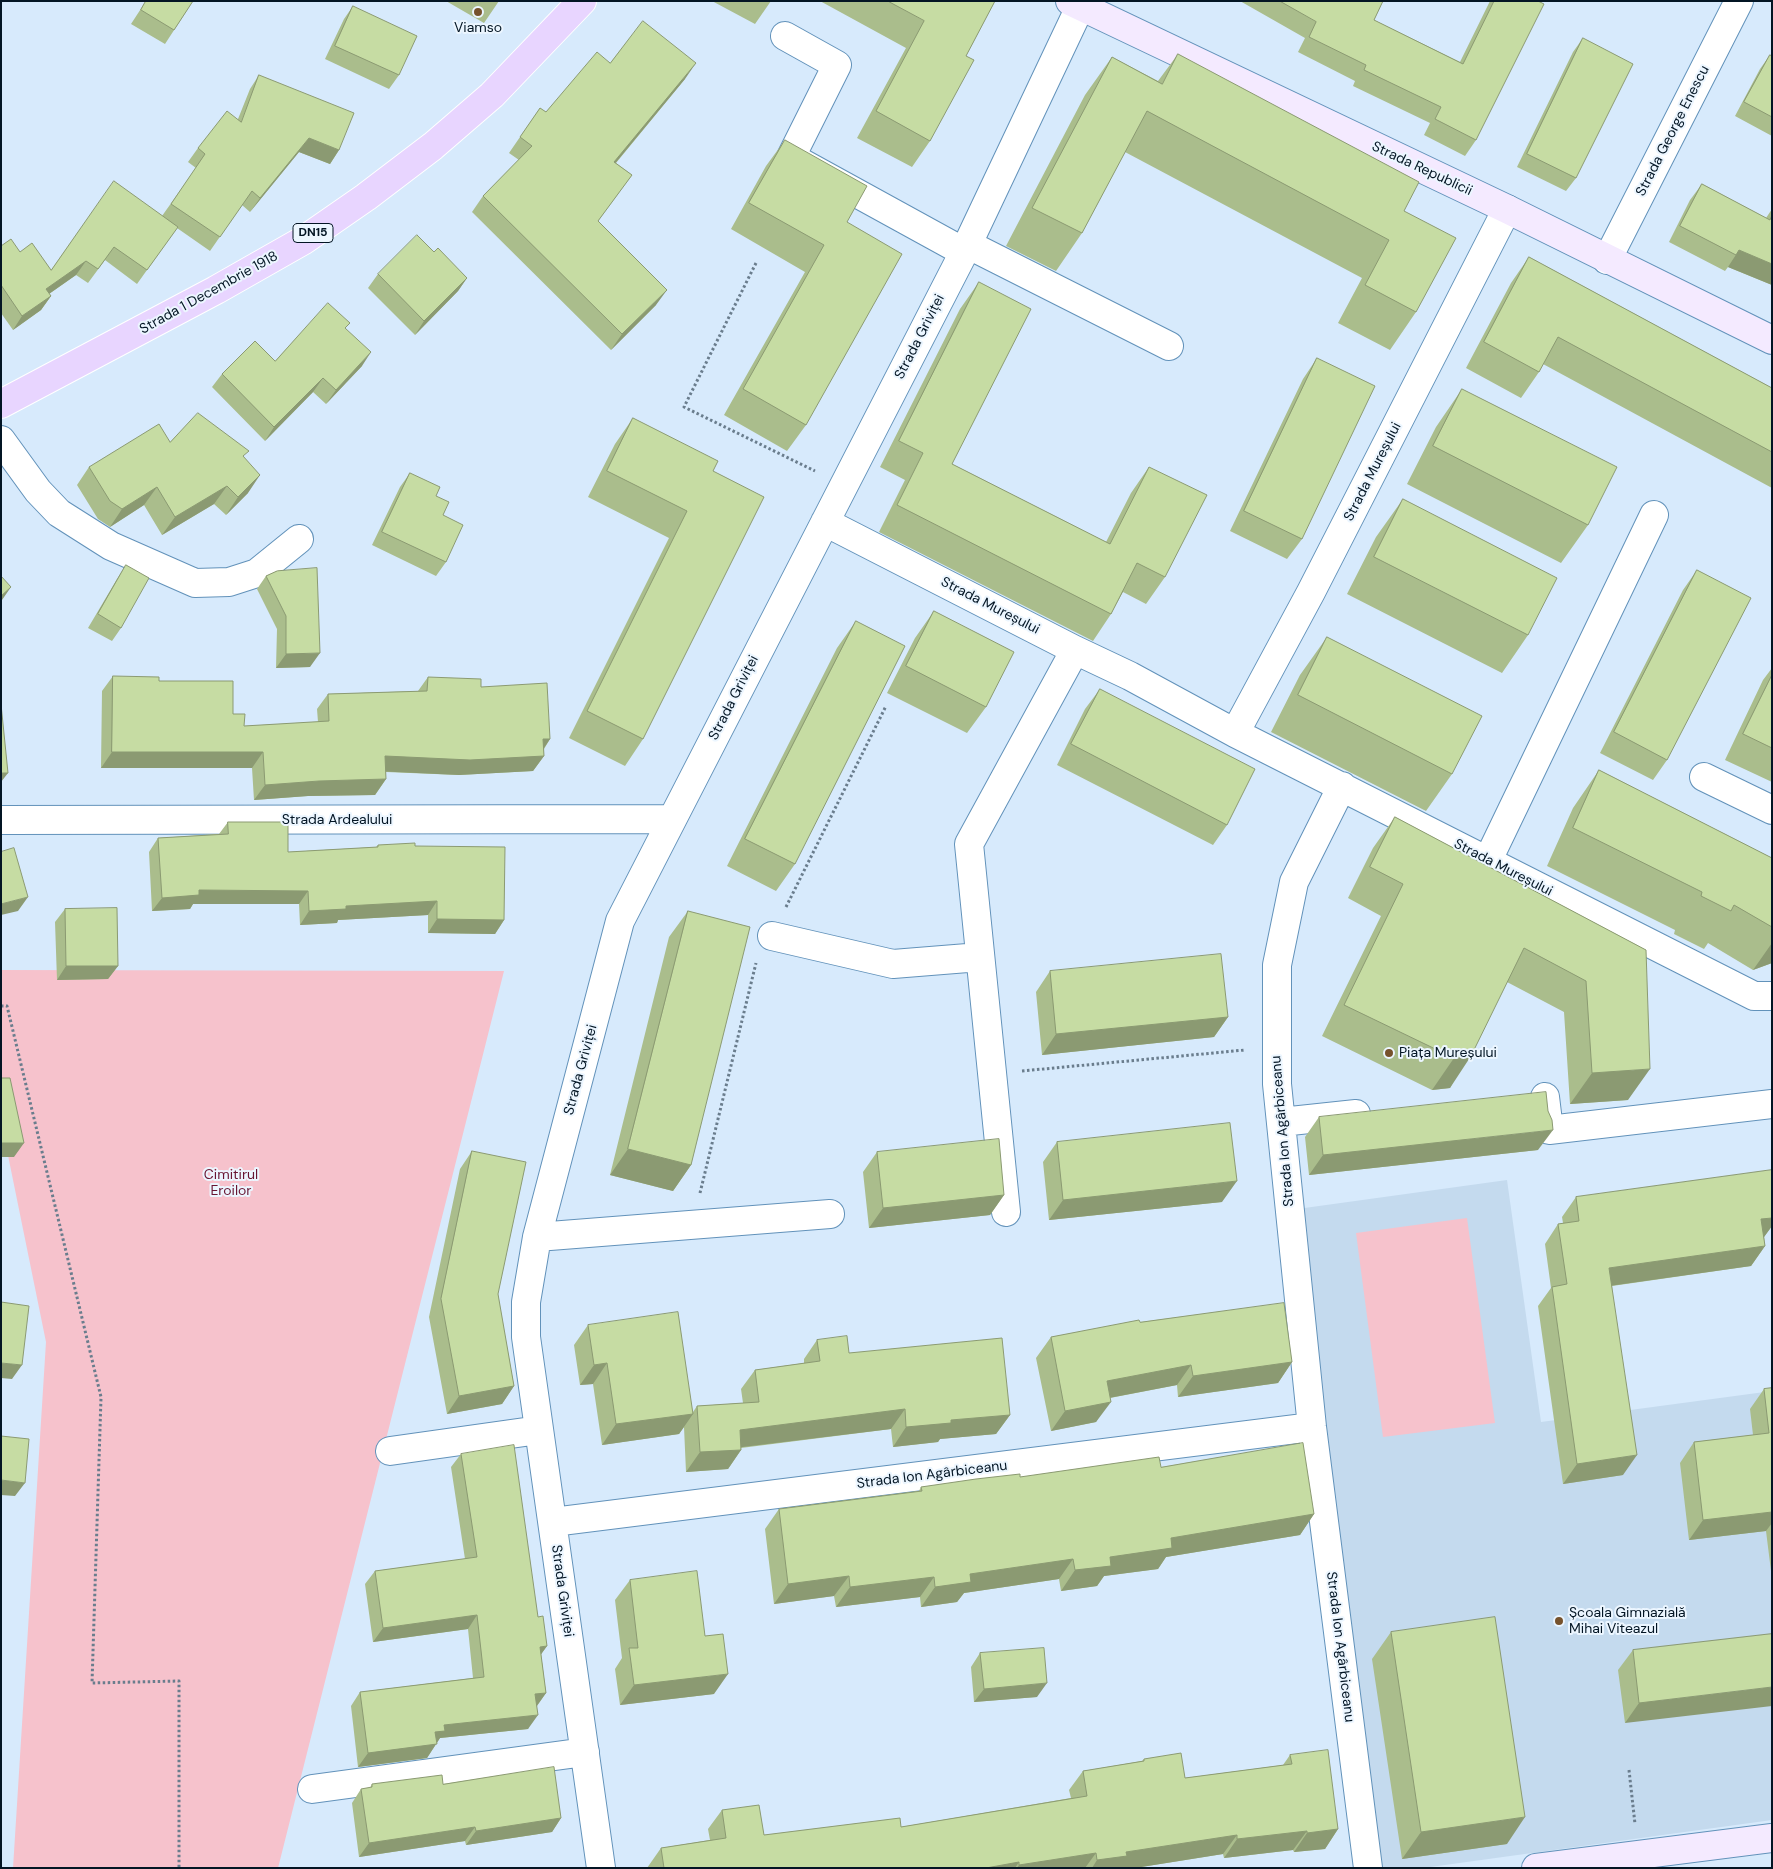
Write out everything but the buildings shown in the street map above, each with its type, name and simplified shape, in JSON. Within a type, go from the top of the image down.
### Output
[{"type":"main road","name":"Strada 1 Decembrie 1918","points":[[1,404],[216,290],[304,240],[366,197],[433,146],[492,95],[582,1]]},
{"type":"street","name":"Strada George Enescu","points":[[1607,260],[1739,1]]},
{"type":"street","name":"Strada Republicii","points":[[1075,4],[1507,209],[1772,340]]},
{"type":"street","name":"Strada Griviței","points":[[602,1868],[526,1337],[526,1302],[537,1237],[620,920],[966,248],[1075,4]]},
{"type":"street","points":[[785,36],[837,65],[791,157],[966,248],[1169,346]]},
{"type":"street","name":"Strada Mureșului","points":[[1235,733],[1311,592],[1507,209]]},
{"type":"street","points":[[1,440],[38,491],[59,513],[111,546],[196,583],[229,582],[257,573],[299,539]]},
{"type":"street","points":[[1488,860],[1654,515]]},
{"type":"street","name":"Strada Mureșului","points":[[824,522],[1075,650],[1130,676],[1235,733],[1754,996],[1772,996]]},
{"type":"street","points":[[1006,1212],[969,844],[1075,650]]},
{"type":"street","points":[[1704,777],[1772,810]]},
{"type":"street","name":"Strada Ion Agârbiceanu","points":[[1342,786],[1294,882],[1277,965],[1277,1084],[1312,1427],[1368,1868]]},
{"type":"street","name":"Strada Ardealului","points":[[1,820],[672,819]]},
{"type":"street","points":[[772,936],[893,964],[980,956]]},
{"type":"street","points":[[1525,1095],[1544,1093],[1549,1130],[1772,1104]]},
{"type":"street","points":[[1281,1122],[1378,1111]]},
{"type":"street","points":[[537,1237],[830,1214]]},
{"type":"street","name":"Strada Ion Agârbiceanu","points":[[553,1522],[1312,1427]]},
{"type":"street","points":[[390,1451],[539,1430]]},
{"type":"street","points":[[312,1789],[585,1752]]},
{"type":"street","points":[[1536,1868],[1592,1864],[1639,1855],[1772,1838]]},
{"type":"path","points":[[756,263],[684,407],[844,485]]},
{"type":"path","points":[[1,1006],[7,1006],[102,1397],[92,1683],[180,1681],[179,1868]]},
{"type":"path","points":[[992,1074],[1277,1047]]},
{"type":"path","points":[[1629,1770],[1639,1855]]},
{"type":"shaded area","name":"Școala Gimnazială Mihai Viteazul","points":[[1507,1180],[1541,1422],[1772,1391],[1772,1820],[1423,1868],[1381,1868],[1290,1210]]},
{"type":"green space","name":"Cimitirul Eroilor","points":[[1,970],[504,971],[278,1868],[13,1868],[46,1342],[1,1121]]},
{"type":"green space","points":[[1467,1218],[1495,1423],[1383,1437],[1356,1233]]},
{"type":"place","name":"Viamso","points":[[478,12]]},
{"type":"place","name":"Piața Mureșului","points":[[1389,1053]]},
{"type":"place","name":"Școala Gimnazială Mihai Viteazul","points":[[1559,1621]]}]
